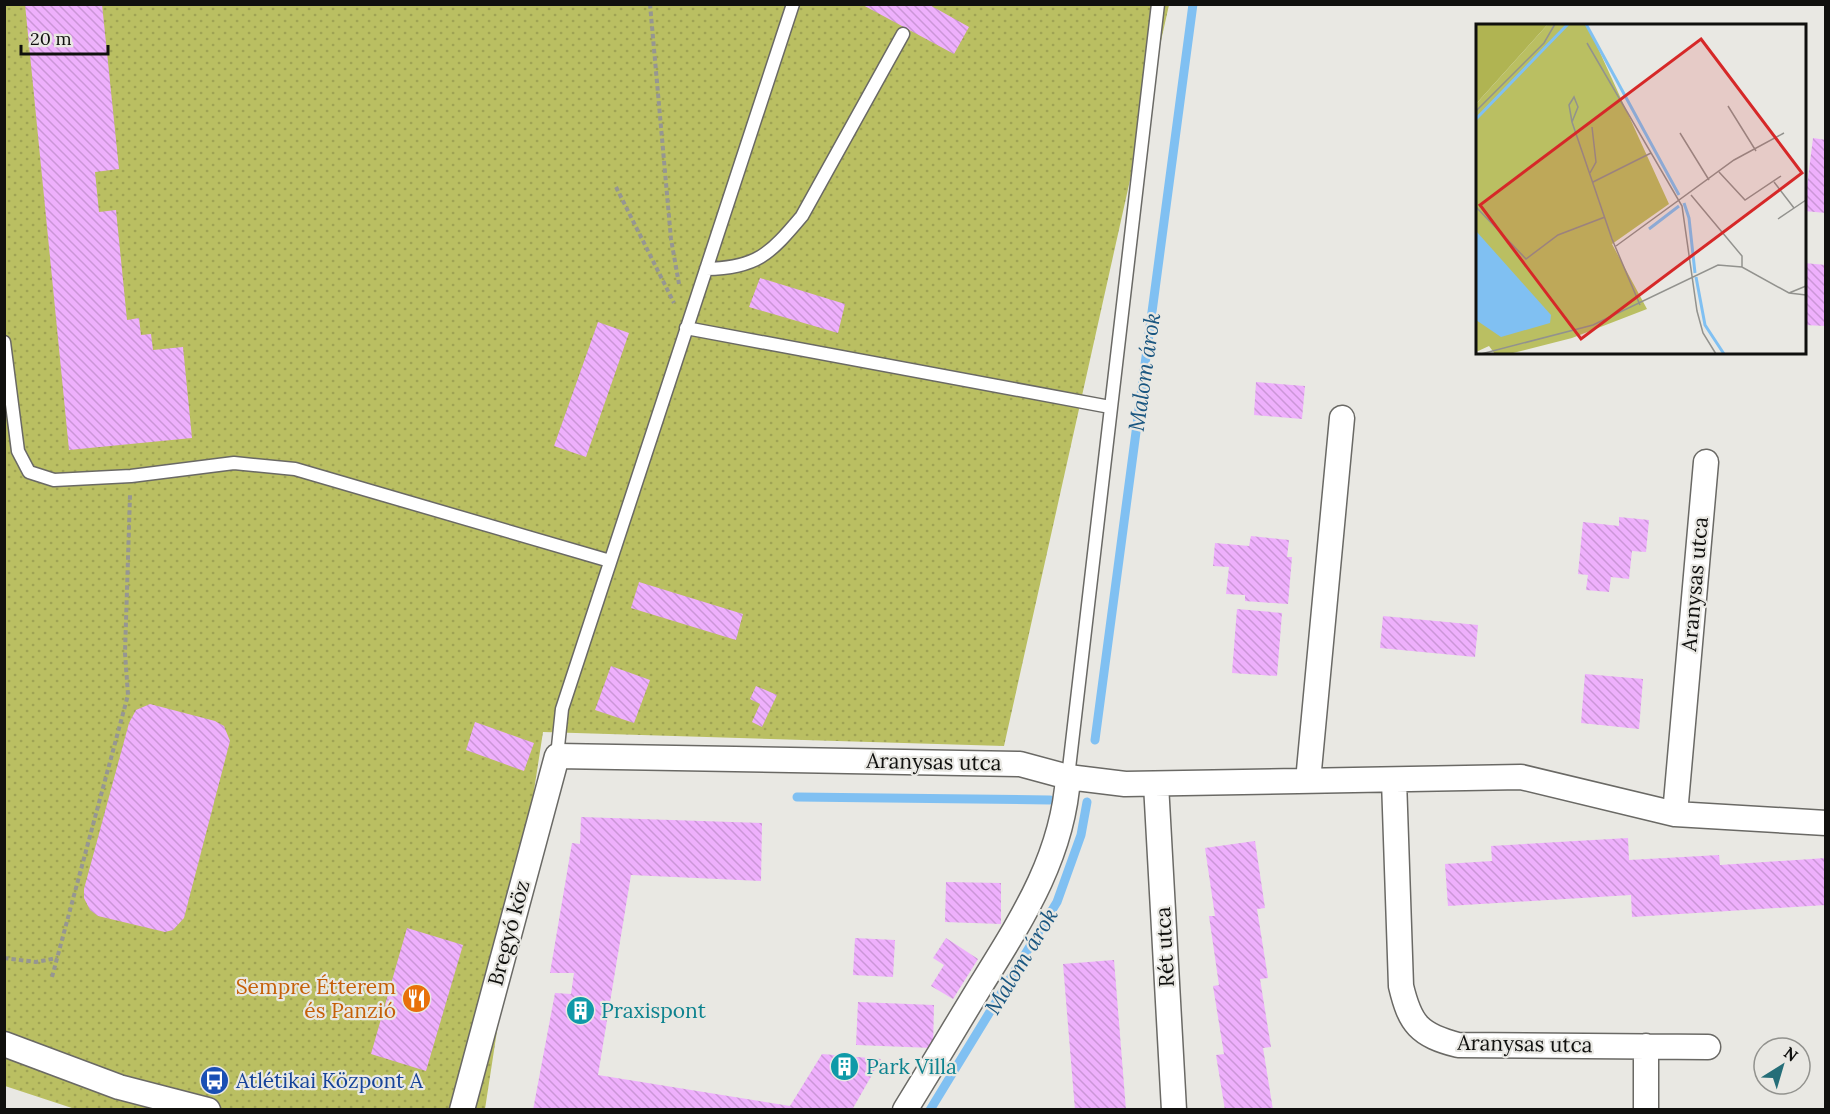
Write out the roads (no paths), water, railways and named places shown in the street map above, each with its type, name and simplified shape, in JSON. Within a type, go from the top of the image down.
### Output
[{"type":"street","points":[[1308,781],[1342,418]]},
{"type":"street","name":"Aranysas utca","points":[[1675,814],[1706,462]]},
{"type":"street","name":"Aranysas utca","points":[[557,756],[1020,764],[1068,777],[1156,784],[1521,777],[1675,814],[1826,823]]},
{"type":"street","name":"Bregyó köz","points":[[462,1110],[557,756]]},
{"type":"street","points":[[905,1110],[1022,919],[1044,875],[1066,810],[1068,777]]},
{"type":"street","name":"Aranysas utca","points":[[1394,780],[1401,986],[1407,1011],[1419,1027],[1434,1039],[1458,1045],[1708,1047]]},
{"type":"street","name":"Rét utca","points":[[1156,784],[1174,1110]]},
{"type":"street","points":[[4,1044],[119,1087],[208,1110]]},
{"type":"street","points":[[1646,1046],[1646,1110]]},
{"type":"lane","points":[[557,756],[562,709],[793,4]]},
{"type":"lane","points":[[1068,777],[1158,4]]},
{"type":"lane","points":[[706,269],[737,268],[761,257],[784,237],[802,216],[903,34]]},
{"type":"lane","points":[[686,328],[1110,407]]},
{"type":"lane","points":[[4,342],[18,451],[29,472],[54,480],[131,476],[234,463],[295,469],[610,561]]},
{"type":"waterway","name":"Malom árok","points":[[1095,740],[1193,4]]},
{"type":"waterway","points":[[797,797],[1050,800]]},
{"type":"waterway","name":"Malom árok","points":[[930,1110],[1057,902],[1081,835],[1087,802]]},
{"type":"place","name":"Sempre Étterem és Panzió","points":[[417,999]]},
{"type":"place","name":"Praxispont","points":[[580,1011]]},
{"type":"place","name":"Park Villa","points":[[845,1067]]},
{"type":"place","name":"Atlétikai Központ A","points":[[215,1081]]}]
